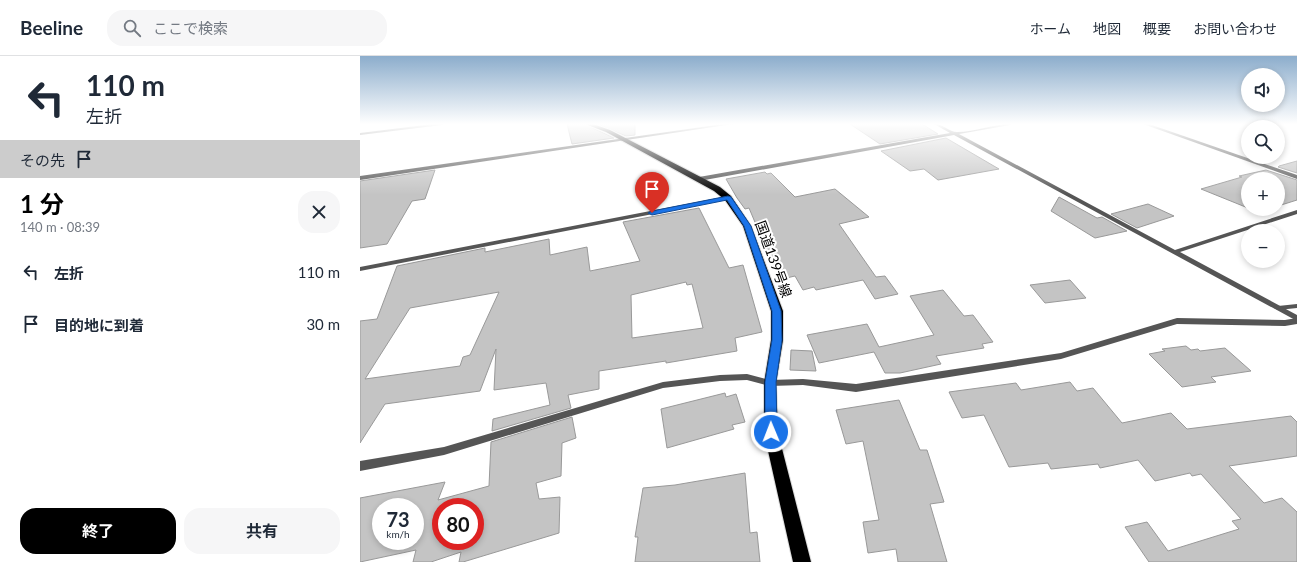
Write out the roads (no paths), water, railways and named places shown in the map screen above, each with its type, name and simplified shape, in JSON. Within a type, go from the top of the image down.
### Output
[{"type":"highway","name":"国道139号線","points":[[640,148],[717,189],[728,198],[747,226],[777,311],[777,340],[770,382],[771,432],[802,562]]},
{"type":"street","points":[[360,178],[566,148]]},
{"type":"street","points":[[699,179],[877,148]]},
{"type":"street","points":[[979,148],[1297,318]]},
{"type":"street","points":[[1213,148],[1297,177]]},
{"type":"street","points":[[360,269],[728,198]]},
{"type":"street","points":[[1174,252],[1297,212]]},
{"type":"street","points":[[1278,308],[1297,306]]},
{"type":"street","points":[[360,466],[444,451],[663,385],[720,378],[747,377],[770,382],[803,382],[856,388],[1061,356],[1177,321],[1297,322]]}]
